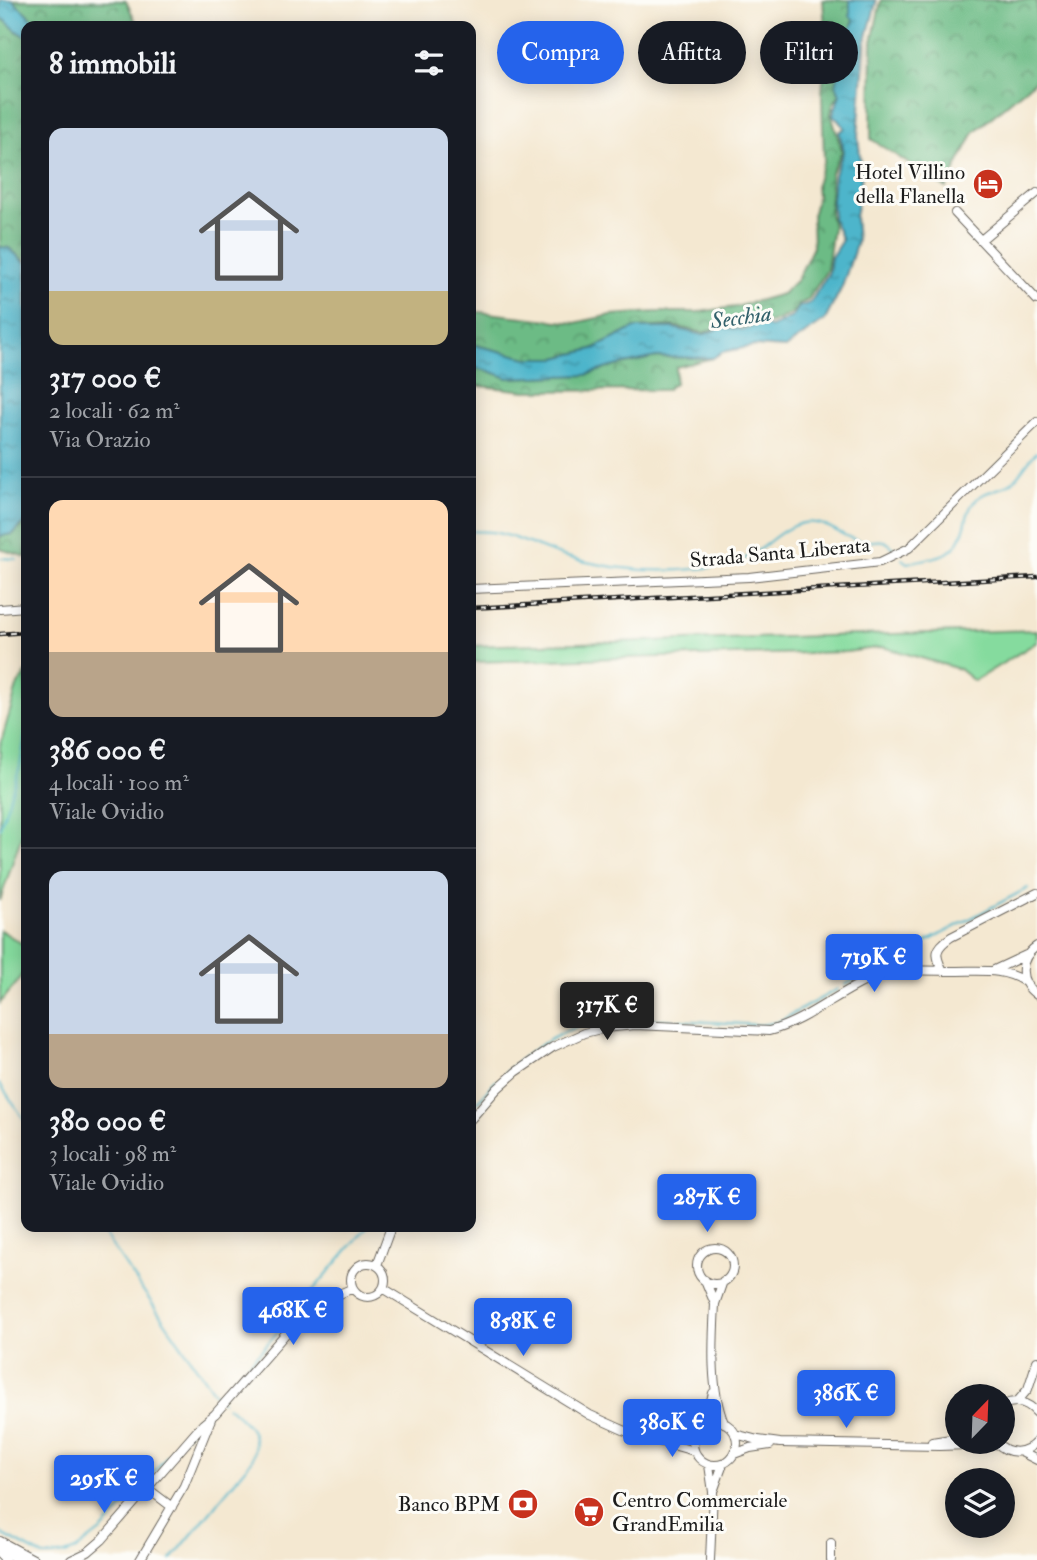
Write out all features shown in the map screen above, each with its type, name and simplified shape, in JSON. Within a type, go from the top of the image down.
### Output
[{"type":"main road","points":[[0,1548],[20,1560]]},
{"type":"street","points":[[981,240],[1037,193]]},
{"type":"street","points":[[955,213],[1037,300]]},
{"type":"street","name":"Strada Santa Liberata","points":[[476,589],[749,577],[880,562],[909,548],[1037,422]]},
{"type":"street","points":[[0,608],[21,607]]},
{"type":"street","points":[[943,971],[937,956],[942,944],[1037,892]]},
{"type":"street","points":[[994,970],[1027,954],[1037,945]]},
{"type":"street","points":[[1027,954],[1023,977],[1028,987],[1037,995]]},
{"type":"street","points":[[476,1113],[497,1088],[516,1072],[553,1047],[584,1033],[635,1026],[769,1031],[789,1024],[882,975],[899,972],[994,970],[1025,982]]},
{"type":"street","points":[[377,1265],[389,1232]]},
{"type":"street","points":[[715,1304],[709,1287],[699,1274],[698,1261],[706,1250],[715,1248],[723,1250],[732,1260],[731,1273],[723,1281],[715,1304],[715,1384],[719,1412],[737,1441],[730,1460],[716,1466],[697,1457],[693,1437],[706,1419],[715,1384]]},
{"type":"street","points":[[366,1263],[377,1265],[386,1278],[383,1288],[376,1296],[365,1297],[356,1292],[351,1277],[356,1267],[366,1263]]},
{"type":"street","points":[[705,1280],[714,1283],[723,1281]]},
{"type":"street","points":[[71,1560],[88,1552],[102,1540],[287,1332],[324,1301],[353,1288]]},
{"type":"street","points":[[383,1288],[571,1405],[620,1429],[694,1451]]},
{"type":"street","points":[[1037,1361],[1028,1389],[1017,1402],[1029,1405],[1037,1413]]},
{"type":"street","points":[[140,1560],[184,1486],[207,1427],[217,1411]]},
{"type":"street","points":[[702,1425],[712,1421],[724,1423]]},
{"type":"street","points":[[735,1434],[780,1443],[945,1446]]},
{"type":"street","points":[[659,1440],[693,1437]]},
{"type":"street","points":[[911,1446],[945,1440]]},
{"type":"street","points":[[1021,1452],[1032,1447],[1037,1441]]},
{"type":"street","points":[[734,1454],[750,1448],[780,1443]]},
{"type":"street","points":[[1015,1452],[1037,1460]]},
{"type":"street","points":[[713,1492],[723,1464]]},
{"type":"street","points":[[709,1465],[713,1492],[710,1560]]},
{"type":"street","points":[[147,1488],[172,1507]]},
{"type":"street","points":[[0,1541],[35,1560]]},
{"type":"street","points":[[831,1543],[831,1560]]},
{"type":"street","points":[[0,1555],[5,1560]]},
{"type":"green space","points":[[12,0],[126,1],[136,21],[36,21]]},
{"type":"green space","points":[[823,0],[850,0],[850,16],[854,19],[824,21]]},
{"type":"green space","points":[[881,0],[1037,0],[1037,79],[974,132],[946,188],[871,139],[872,42]]},
{"type":"green space","points":[[0,16],[21,34],[21,258],[9,248],[0,247]]},
{"type":"green space","points":[[823,84],[836,84],[840,94],[833,104],[831,114],[842,151],[831,173],[830,214],[833,227],[827,270],[808,300],[791,314],[771,323],[760,321],[743,327],[720,325],[704,333],[673,326],[635,328],[593,349],[556,358],[527,358],[476,345],[476,312],[575,323],[611,315],[698,312],[736,307],[782,294],[797,280],[813,247],[812,217],[817,196],[816,184],[824,160]]},
{"type":"green space","points":[[656,357],[713,358],[676,367],[675,383],[666,390],[526,391],[476,386],[476,368],[508,378],[586,375]]},
{"type":"green space","points":[[21,526],[21,555],[0,549],[0,536],[13,534]]},
{"type":"green space","points":[[1037,630],[1037,642],[974,681],[959,669],[883,647],[846,652],[476,662],[476,646]]},
{"type":"green space","points":[[21,680],[21,837],[0,901],[0,746]]},
{"type":"green space","points":[[0,930],[21,943],[21,976],[0,1003]]},
{"type":"water","points":[[0,0],[12,0],[36,21],[21,21],[21,34],[0,16]]},
{"type":"water","points":[[850,0],[876,0],[865,44],[858,136],[862,174],[855,217],[857,242],[842,287],[825,320],[785,348],[754,346],[722,352],[713,358],[656,357],[586,375],[508,378],[476,368],[476,345],[527,358],[556,358],[593,349],[635,328],[673,328],[703,335],[722,327],[744,330],[758,324],[771,327],[792,317],[799,307],[810,303],[829,272],[831,257],[842,240],[833,219],[832,200],[834,174],[844,151],[839,132],[845,128],[833,115],[840,94],[836,84],[858,84],[858,21],[850,16]]},
{"type":"water","points":[[0,247],[9,248],[21,259],[21,526],[13,534],[0,536]]},
{"type":"waterway","points":[[902,559],[907,563],[944,555],[950,551],[961,537],[975,501],[1013,481],[1037,452]]},
{"type":"waterway","points":[[476,531],[506,535],[582,561],[642,570],[682,570],[733,564],[751,555],[789,528],[806,523],[822,524],[860,541],[886,542],[894,549]]},
{"type":"waterway","points":[[0,558],[17,559]]},
{"type":"waterway","points":[[0,828],[21,760]]},
{"type":"waterway","points":[[845,985],[1028,888]]},
{"type":"waterway","points":[[617,1019],[761,1025],[778,1022],[838,989]]},
{"type":"waterway","points":[[505,1073],[557,1036],[583,1024],[605,1020]]},
{"type":"waterway","points":[[476,1103],[496,1081]]},
{"type":"waterway","points":[[0,1084],[21,1115]]},
{"type":"waterway","points":[[102,1232],[223,1402]]},
{"type":"waterway","points":[[226,1389],[363,1232]]},
{"type":"waterway","points":[[171,1560],[252,1460],[255,1442],[250,1428],[227,1406]]},
{"type":"waterway","points":[[0,1533],[43,1556],[76,1550],[102,1530],[209,1408]]},
{"type":"railway","points":[[476,608],[1037,577]]},
{"type":"railway","points":[[0,634],[21,632]]},
{"type":"place","name":"Hotel Villino della Flanella","points":[[988,184]]},
{"type":"place","name":"Banco BPM","points":[[523,1504]]},
{"type":"place","name":"Centro Commerciale GrandEmilia","points":[[589,1512]]},
{"type":"water label","name":"Secchia","points":[[741,317]]}]
